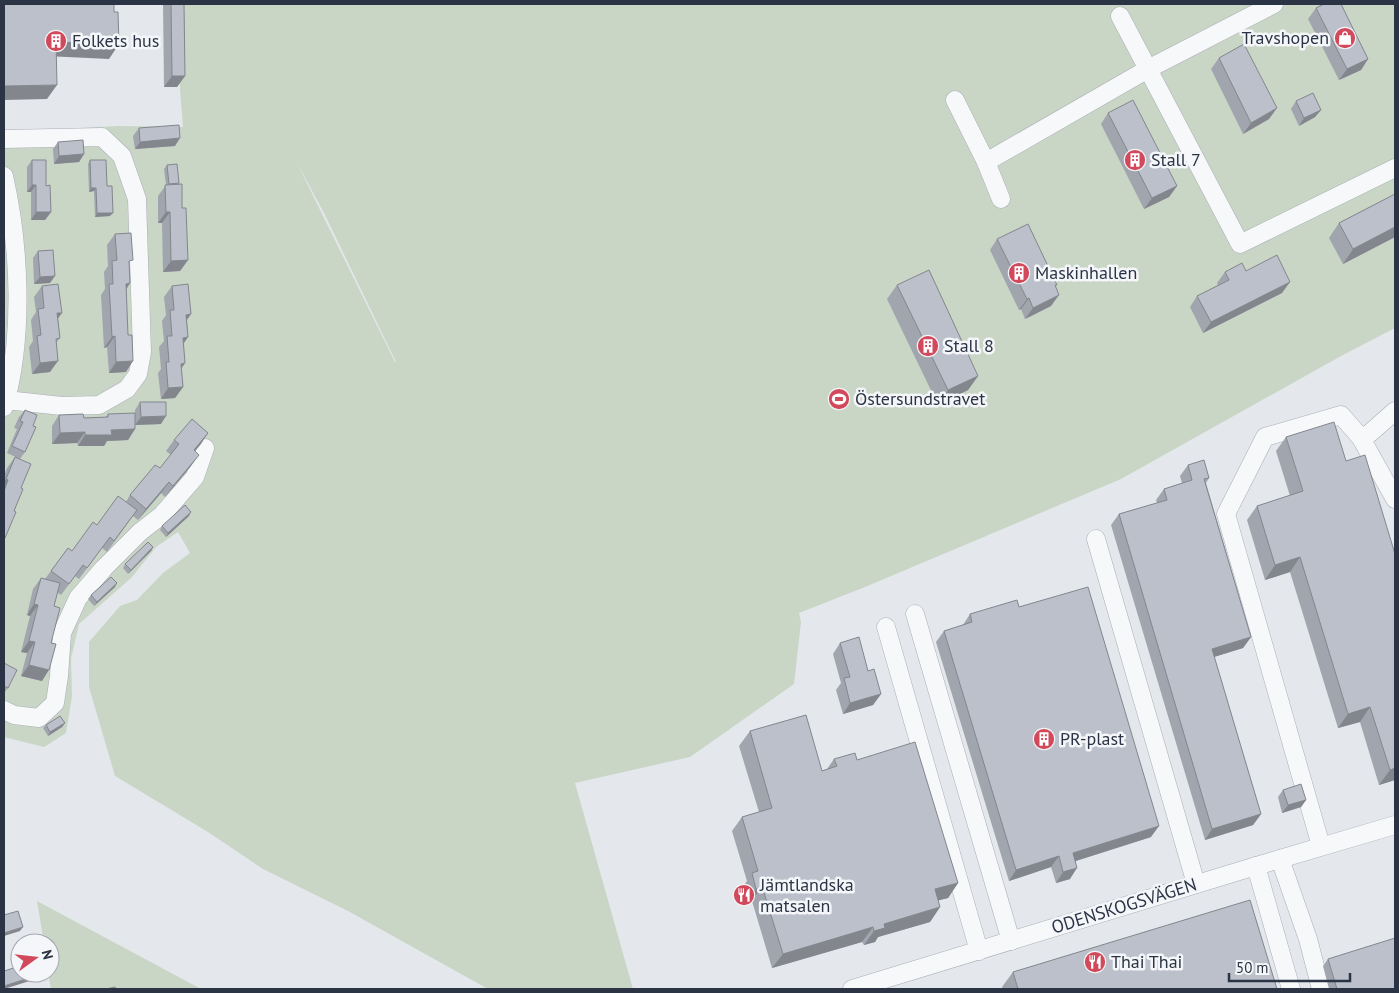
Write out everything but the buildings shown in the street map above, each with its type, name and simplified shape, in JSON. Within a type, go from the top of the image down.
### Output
[{"type":"street","points":[[986,162],[1148,69],[1274,4]]},
{"type":"street","points":[[1120,16],[1240,244],[1395,168]]},
{"type":"street","points":[[955,100],[986,162],[1001,199]]},
{"type":"street","points":[[4,139],[102,137],[122,156],[137,200],[142,352],[138,374],[127,389],[99,404],[62,406],[5,404],[14,348],[17,287],[14,240],[4,176]]},
{"type":"street","points":[[1361,438],[1370,433],[1395,411]]},
{"type":"street","points":[[1321,846],[1226,514],[1265,437],[1341,415],[1361,438],[1395,499]]},
{"type":"street","points":[[4,710],[14,715],[40,718],[55,703],[62,633],[78,598],[104,568],[140,532],[162,515],[195,477],[205,448]]},
{"type":"street","points":[[1096,539],[1196,884]]},
{"type":"street","points":[[915,614],[1011,941]]},
{"type":"street","points":[[886,627],[979,952]]},
{"type":"street","name":"ODENSKOGSVÄGEN","points":[[852,989],[979,952],[1280,858],[1395,825]]},
{"type":"street","points":[[1280,858],[1308,939],[1321,989]]},
{"type":"street","points":[[1256,866],[1291,989]]},
{"type":"green space","name":"Östersundstravet","points":[[180,4],[1395,4],[1395,328],[1341,356],[1121,479],[799,613],[801,622],[794,684],[690,757],[575,783],[633,989],[488,989],[348,911],[263,869],[208,832],[115,776],[89,687],[89,642],[120,606],[137,600],[163,573],[190,553],[178,532],[156,547],[132,577],[79,624],[71,659],[72,696],[66,733],[44,747],[4,737],[4,132],[119,126],[183,127],[180,89]],"holes":[[[296,161],[324,213],[396,362]]]},
{"type":"green space","points":[[37,901],[201,989],[51,989],[50,983],[60,983],[60,933],[42,933]]},
{"type":"place","name":"Travshopen","points":[[1345,38]]},
{"type":"place","name":"Folkets hus","points":[[56,41]]},
{"type":"place","name":"Stall 7","points":[[1135,160]]},
{"type":"place","name":"Maskinhallen","points":[[1019,273]]},
{"type":"place","name":"Stall 8","points":[[928,346]]},
{"type":"place","name":"Östersundstravet","points":[[839,399]]},
{"type":"place","name":"PR-plast","points":[[1044,739]]},
{"type":"place","name":"Jämtlandska matsalen","points":[[744,895]]},
{"type":"place","name":"Thai Thai","points":[[1095,962]]}]
